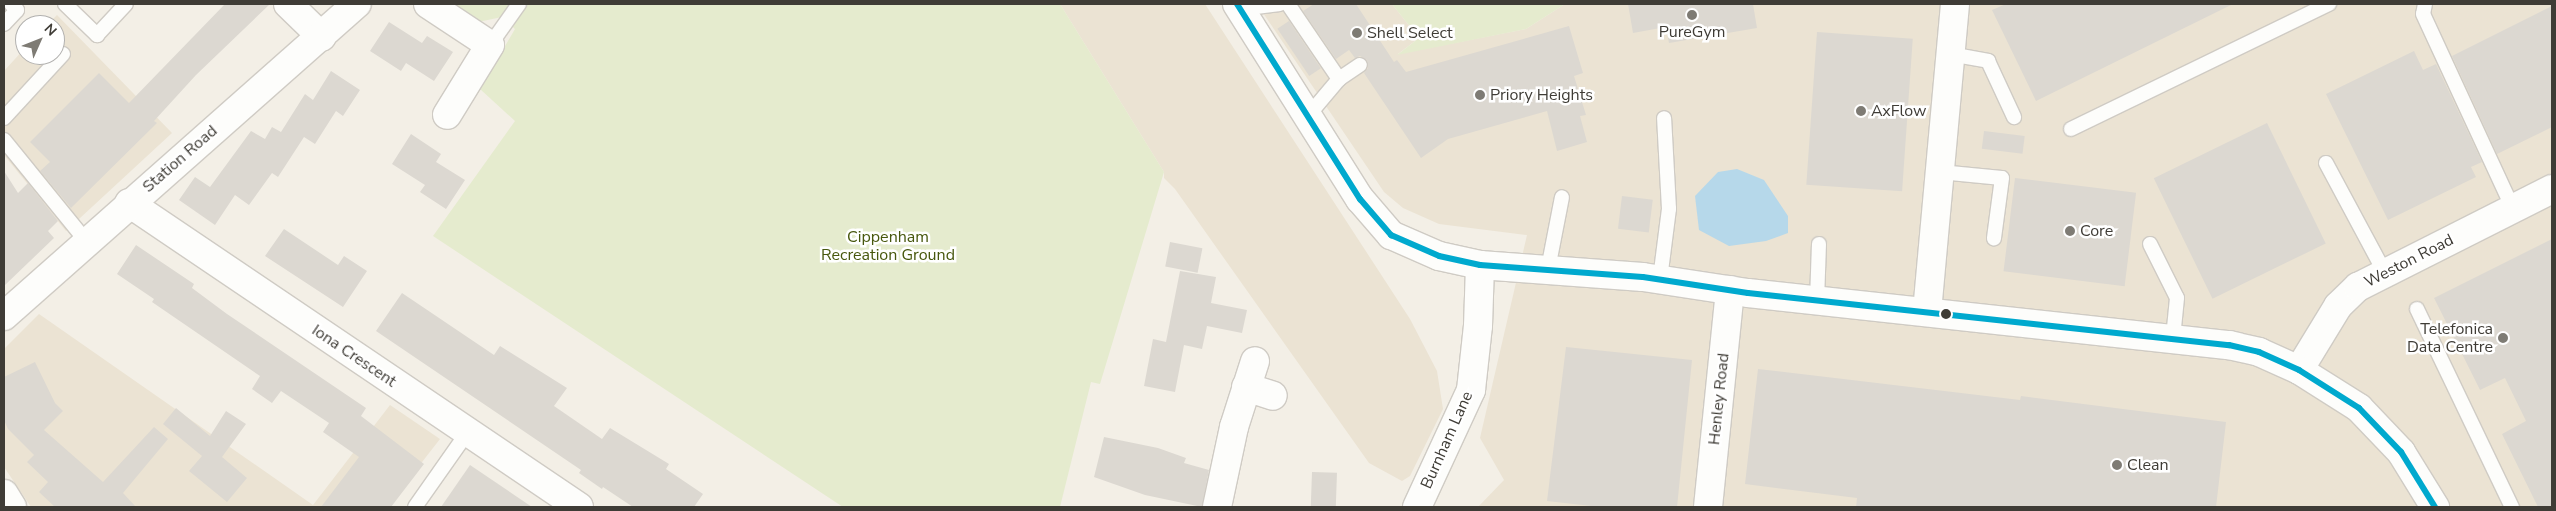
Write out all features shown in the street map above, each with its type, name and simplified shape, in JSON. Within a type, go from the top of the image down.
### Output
[{"type":"street","points":[[288,4],[322,37]]},
{"type":"street","name":"Station Road","points":[[4,316],[86,241],[322,37],[357,4]]},
{"type":"street","points":[[428,4],[490,45],[447,115]]},
{"type":"street","points":[[1927,312],[1955,4]]},
{"type":"street","points":[[1238,6],[1360,199],[1391,235],[1439,256],[1480,265],[1660,279],[1730,290],[2173,338],[2236,347],[2300,370],[2340,393],[2382,430],[2409,465],[2435,507]]},
{"type":"street","name":"Weston Road","points":[[2300,370],[2347,295],[2385,273],[2552,189]]},
{"type":"street","name":"Iona Crescent","points":[[129,203],[579,507]]},
{"type":"street","name":"Burnham Lane","points":[[1417,507],[1471,390],[1478,326],[1480,265]]},
{"type":"street","name":"Henley Road","points":[[1708,507],[1730,290]]},
{"type":"street","points":[[1217,507],[1234,427],[1255,361]]},
{"type":"street","points":[[1246,387],[1273,396]]},
{"type":"street","points":[[4,494],[12,507]]},
{"type":"lane","points":[[4,24],[17,10],[11,4]]},
{"type":"lane","points":[[65,4],[96,35],[126,4]]},
{"type":"lane","points":[[490,45],[519,4]]},
{"type":"lane","points":[[1238,6],[1280,4]]},
{"type":"lane","points":[[1288,4],[1338,79]]},
{"type":"lane","points":[[2071,129],[2328,4]]},
{"type":"lane","points":[[2425,4],[2423,14],[2513,208]]},
{"type":"lane","points":[[1950,54],[1988,61],[2014,117]]},
{"type":"lane","points":[[4,118],[53,65]]},
{"type":"lane","points":[[1307,117],[1338,79],[1360,65]]},
{"type":"lane","points":[[1660,279],[1670,209],[1664,118]]},
{"type":"lane","points":[[4,140],[86,241]]},
{"type":"lane","points":[[2326,163],[2385,273]]},
{"type":"lane","points":[[1940,172],[2002,178],[1994,238]]},
{"type":"lane","points":[[1548,269],[1562,197]]},
{"type":"lane","points":[[1817,300],[1819,244]]},
{"type":"lane","points":[[2150,244],[2177,298],[2173,338]]},
{"type":"lane","points":[[2417,309],[2512,507]]},
{"type":"lane","points":[[415,507],[467,432]]},
{"type":"shaded area","points":[[1060,4],[1205,4],[1410,319],[1437,371],[1443,409],[1410,476],[1402,481],[1369,463],[1175,189],[1164,178],[1164,172]]},
{"type":"shaded area","points":[[1257,4],[1392,4],[1419,38],[1398,54],[1526,29],[1565,4],[2552,4],[2552,507],[1478,507],[1504,480],[1480,438],[1527,235],[1439,224],[1403,208],[1384,192]]},
{"type":"shaded area","points":[[65,23],[172,133],[66,231],[4,155],[4,71],[15,59],[15,65],[65,65]]},
{"type":"shaded area","points":[[39,314],[313,505],[390,405],[440,439],[387,507],[31,507],[4,467],[4,349]]},
{"type":"green space","name":"Cippenham Recreation Ground","points":[[451,4],[1060,4],[1164,172],[1100,384],[1091,382],[1060,507],[843,507],[433,236],[515,121],[480,89],[515,29],[502,17],[478,22]]},
{"type":"green space","points":[[1392,4],[1565,4],[1526,29],[1397,55],[1419,38]]},
{"type":"water","points":[[1737,169],[1764,180],[1788,216],[1788,233],[1766,241],[1729,246],[1699,230],[1695,196],[1718,172]]},
{"type":"building","points":[[225,4],[270,4],[196,75],[154,121],[157,123],[71,208],[40,171],[50,162],[30,142],[99,73],[129,103]]},
{"type":"building","name":"Priory Heights","points":[[1314,4],[1356,4],[1394,62],[1397,60],[1406,72],[1569,26],[1583,73],[1574,76],[1586,115],[1580,116],[1587,142],[1557,151],[1547,111],[1448,139],[1421,158],[1364,73],[1368,68],[1367,60],[1360,56],[1355,58],[1349,50],[1336,59],[1303,11]]},
{"type":"building","name":"PureGym","points":[[1628,4],[1753,4],[1757,28],[1669,43],[1666,27],[1633,33]]},
{"type":"building","points":[[2006,4],[2233,4],[2036,101],[1992,10]]},
{"type":"building","points":[[2552,6],[2552,127],[2497,154],[2452,56]]},
{"type":"building","points":[[1289,21],[1321,68],[1309,76],[1277,29]]},
{"type":"building","points":[[389,22],[422,43],[427,36],[453,52],[434,81],[406,63],[401,71],[370,51]]},
{"type":"building","name":"AxFlow","points":[[1817,32],[1913,39],[1902,191],[1806,185]]},
{"type":"building","points":[[2414,51],[2423,70],[2436,64],[2482,162],[2471,167],[2476,177],[2388,220],[2326,94]]},
{"type":"building","points":[[331,71],[360,90],[343,116],[336,111],[315,144],[304,137],[278,177],[272,173],[249,205],[235,195],[215,225],[179,200],[195,177],[210,187],[251,131],[265,139],[272,127],[281,132],[305,94],[313,100]]},
{"type":"building","points":[[2267,123],[2326,243],[2212,299],[2154,178]]},
{"type":"building","points":[[1984,131],[2025,136],[2023,154],[1982,149]]},
{"type":"building","points":[[411,134],[441,154],[436,162],[465,180],[446,209],[420,192],[425,185],[392,164]]},
{"type":"building","points":[[4,171],[18,193],[28,183],[58,221],[48,231],[54,238],[4,286]]},
{"type":"building","name":"Core","points":[[2015,178],[2136,193],[2125,286],[2004,271]]},
{"type":"building","points":[[1622,196],[1653,200],[1649,233],[1618,229]]},
{"type":"building","points":[[284,229],[338,265],[344,256],[367,271],[343,307],[265,256]]},
{"type":"building","name":"Telefonica Data Centre","points":[[2552,239],[2552,507],[2538,507],[2502,434],[2526,421],[2505,378],[2480,390],[2434,298]]},
{"type":"building","points":[[1170,242],[1202,248],[1198,273],[1165,267]]},
{"type":"building","points":[[136,245],[194,284],[192,288],[227,314],[366,408],[361,416],[424,464],[391,507],[321,507],[359,457],[323,432],[329,423],[281,391],[272,403],[252,389],[260,376],[152,302],[154,299],[117,274]]},
{"type":"building","points":[[1180,271],[1216,277],[1211,303],[1247,310],[1242,333],[1207,326],[1202,349],[1184,345],[1175,392],[1144,386],[1153,339],[1166,342]]},
{"type":"building","points":[[402,293],[494,355],[500,346],[567,388],[554,406],[602,439],[610,428],[669,464],[666,469],[703,494],[694,507],[633,507],[603,487],[602,489],[579,473],[581,470],[376,331]]},
{"type":"building","points":[[1566,347],[1692,360],[1677,507],[1600,507],[1547,501]]},
{"type":"building","points":[[35,362],[55,403],[63,411],[44,430],[103,482],[154,427],[168,439],[123,493],[136,507],[55,507],[39,492],[48,482],[27,462],[34,455],[8,429],[4,420],[4,377]]},
{"type":"building","points":[[1758,369],[2020,400],[2021,396],[2226,422],[2216,507],[1856,507],[1857,498],[1745,484]]},
{"type":"building","points":[[176,408],[210,436],[226,411],[246,424],[222,457],[247,478],[227,502],[189,471],[202,456],[163,424]]},
{"type":"building","points":[[1104,437],[1158,448],[1186,458],[1184,463],[1209,470],[1202,507],[1145,495],[1094,477]]},
{"type":"building","points":[[470,465],[532,507],[441,507]]},
{"type":"building","points":[[1312,472],[1337,473],[1336,507],[1311,507]]},
{"type":"transit line","points":[[1237,4],[1360,199],[1391,235],[1439,256],[1480,265],[1643,277],[1748,293],[2229,345],[2259,352],[2299,370],[2359,408],[2401,452],[2435,507]]},
{"type":"place","name":"PureGym","points":[[1692,15]]},
{"type":"place","name":"Shell Select","points":[[1357,33]]},
{"type":"place","name":"Priory Heights","points":[[1480,95]]},
{"type":"place","name":"AxFlow","points":[[1861,111]]},
{"type":"place","name":"Core","points":[[2070,231]]},
{"type":"place","name":"Telefonica Data Centre","points":[[2503,338]]},
{"type":"place","name":"Clean","points":[[2117,465]]}]
